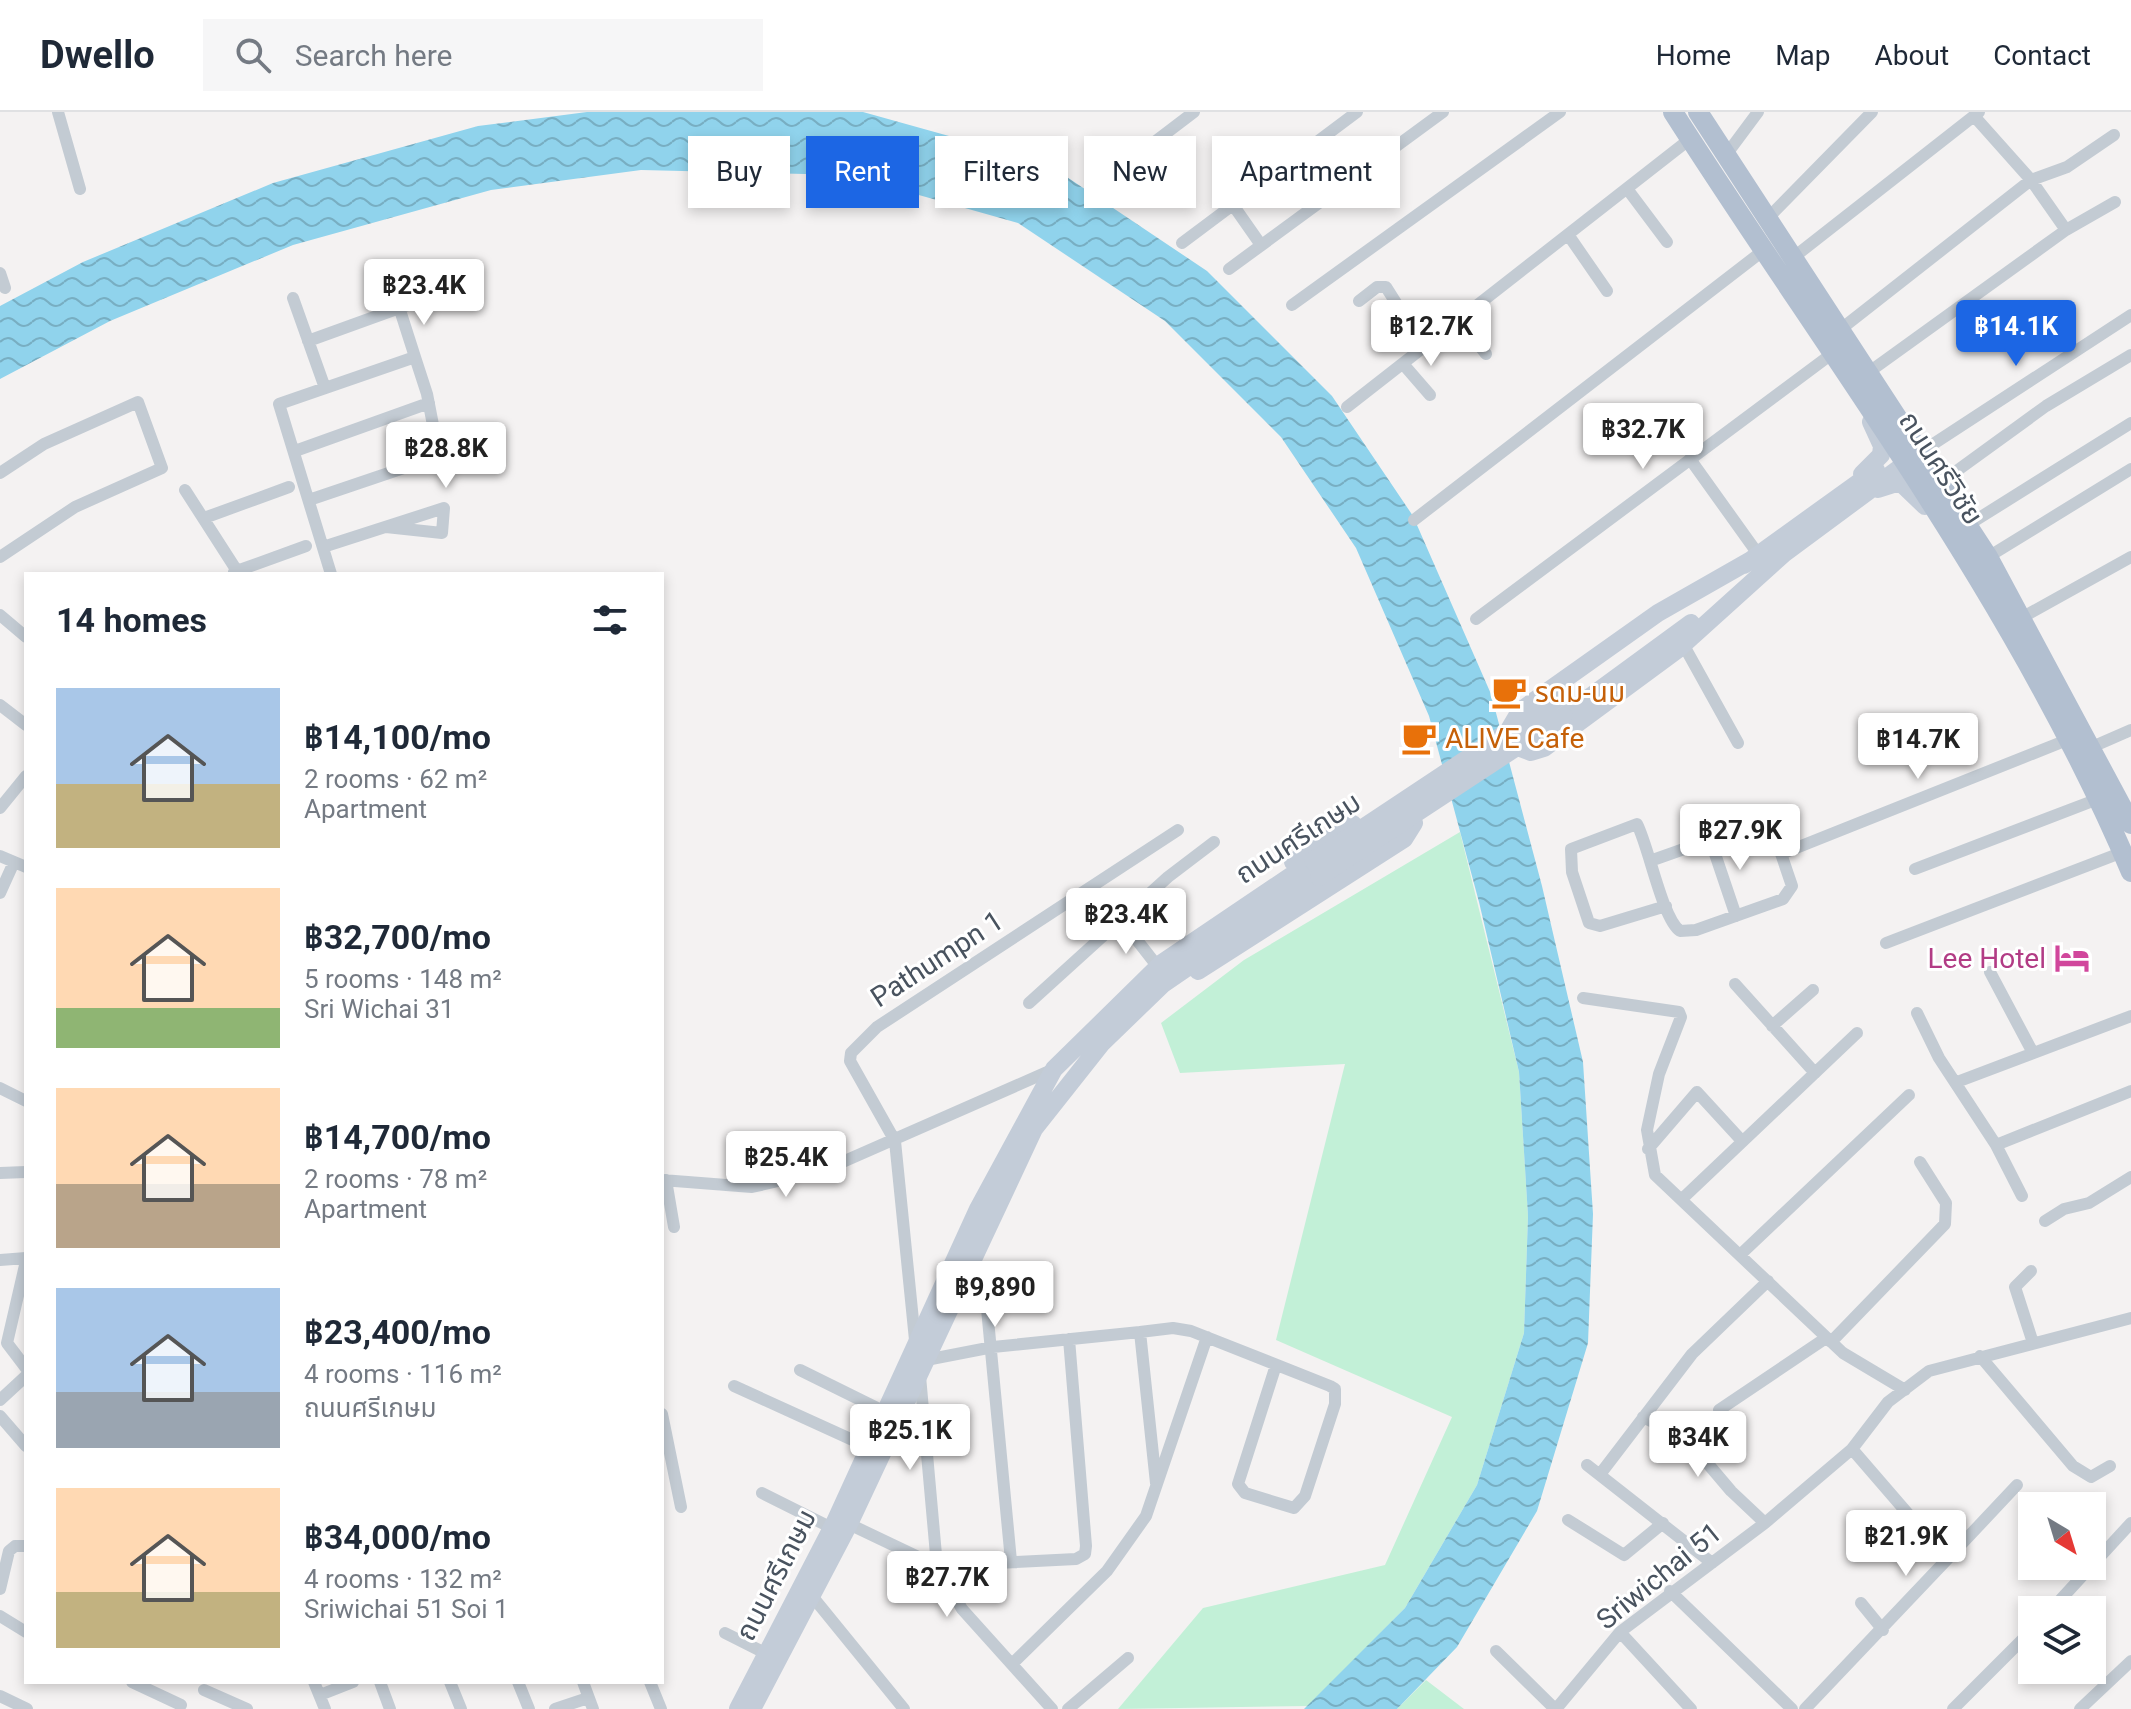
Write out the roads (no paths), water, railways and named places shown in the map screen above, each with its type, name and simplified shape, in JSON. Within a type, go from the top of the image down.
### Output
[{"type":"main road","name":"ถนนศรีวิชัย","points":[[1673,112],[1854,387],[1960,530],[2092,747],[2131,824]]},
{"type":"main road","points":[[1698,112],[1874,380],[1903,436],[1908,456],[1920,458],[1937,478]]},
{"type":"main road","points":[[1764,250],[1782,238]]},
{"type":"main road","points":[[1827,513],[1881,455],[1882,446],[1854,387]]},
{"type":"main road","name":"ถนนศรีเกษม","points":[[752,1709],[812,1596],[841,1526],[1034,1129],[1102,1043],[1163,984],[1316,869],[1755,557],[1827,513],[1908,456]]},
{"type":"main road","name":"ถนนศรีวิชัย","points":[[1937,478],[1960,530],[1988,557],[2067,740],[2131,872]]},
{"type":"main road","points":[[1827,513],[1887,484],[1900,482],[1960,530]]},
{"type":"main road","name":"ถนนศรีเกษม","points":[[738,1709],[841,1526],[868,1447],[921,1361],[978,1209],[1054,1069],[1160,965],[1564,716],[1789,549],[1827,513]]},
{"type":"main road","points":[[1755,557],[1658,613],[1520,711],[1511,722],[1510,735],[1524,751],[1544,748],[1683,644],[1789,549]]},
{"type":"main road","points":[[1102,1043],[1169,990],[1404,839],[1413,829],[1413,817],[1401,803],[1383,805],[1207,919],[1160,965]]},
{"type":"street","points":[[58,112],[80,189]]},
{"type":"street","points":[[1162,136],[1194,112]]},
{"type":"street","points":[[1325,136],[1357,112]]},
{"type":"street","points":[[1229,269],[1443,112]]},
{"type":"street","points":[[1292,305],[1560,112]]},
{"type":"street","points":[[1726,155],[1758,112]]},
{"type":"street","points":[[1768,218],[1872,112]]},
{"type":"street","points":[[1794,257],[1977,114],[2031,180],[2066,230]]},
{"type":"street","points":[[1841,329],[2031,180],[2067,167],[2114,135]]},
{"type":"street","points":[[1347,407],[1690,139]]},
{"type":"street","points":[[1628,190],[1667,242]]},
{"type":"street","points":[[1874,380],[2066,230],[2115,202]]},
{"type":"street","points":[[1182,243],[1229,208]]},
{"type":"street","points":[[1235,208],[1261,245]]},
{"type":"street","points":[[1569,236],[1607,291]]},
{"type":"street","points":[[1414,520],[1764,250]]},
{"type":"street","points":[[0,273],[5,288]]},
{"type":"street","points":[[1359,301],[1377,287],[1386,287],[1425,349]]},
{"type":"street","points":[[308,341],[438,294]]},
{"type":"street","points":[[293,298],[325,388]]},
{"type":"street","points":[[309,500],[439,456],[429,403],[399,307]]},
{"type":"street","points":[[1908,456],[2131,315]]},
{"type":"street","points":[[1460,321],[1486,354]]},
{"type":"street","points":[[1476,619],[1833,353]]},
{"type":"street","points":[[1937,478],[2046,406],[2131,355]]},
{"type":"street","points":[[330,572],[279,404],[415,357]]},
{"type":"street","points":[[1404,365],[1430,395]]},
{"type":"street","points":[[0,473],[44,444],[138,402],[162,468],[75,507],[0,557]]},
{"type":"street","points":[[295,451],[429,403]]},
{"type":"street","points":[[1960,530],[2131,423]]},
{"type":"street","points":[[1690,459],[1755,557]]},
{"type":"street","points":[[1988,557],[2131,469]]},
{"type":"street","points":[[204,518],[289,487]]},
{"type":"street","points":[[185,490],[236,572],[306,546]]},
{"type":"street","points":[[323,547],[386,527]]},
{"type":"street","points":[[2015,622],[2131,557]]},
{"type":"street","points":[[0,615],[24,634]]},
{"type":"street","points":[[1683,644],[1738,743]]},
{"type":"street","points":[[0,705],[24,723]]},
{"type":"street","points":[[2092,747],[2131,730]]},
{"type":"street","points":[[1781,854],[2067,740]]},
{"type":"street","points":[[0,808],[24,778]]},
{"type":"street","points":[[1915,869],[2098,799]]},
{"type":"street","points":[[1650,861],[1763,821],[1773,830],[1792,886],[1789,895],[1696,930],[1680,931],[1673,924],[1650,861],[1639,828],[1634,823],[1575,845],[1569,855],[1589,923],[1600,926],[1666,906]]},
{"type":"street","name":"Pathumpn 1","points":[[895,1141],[850,1061],[851,1053],[877,1027],[1178,830]]},
{"type":"street","points":[[1710,839],[1736,916]]},
{"type":"street","points":[[1029,1003],[1168,877],[1214,842]]},
{"type":"street","points":[[1886,943],[2123,852]]},
{"type":"street","points":[[0,856],[20,865],[0,893]]},
{"type":"street","points":[[1122,921],[1160,965]]},
{"type":"street","points":[[1990,972],[2033,1053]]},
{"type":"street","points":[[1735,984],[1815,1073]]},
{"type":"street","points":[[1772,1026],[1813,990]]},
{"type":"street","points":[[1583,998],[1673,1009],[1681,1014],[1655,1088],[1647,1130],[1655,1175],[1828,1340],[1855,1362],[1905,1390]]},
{"type":"street","points":[[1917,1013],[1939,1058],[1996,1145],[2022,1196]]},
{"type":"street","points":[[1957,1082],[2131,1016]]},
{"type":"street","points":[[1682,1199],[1857,1033]]},
{"type":"street","points":[[674,1227],[664,1180],[752,1187],[822,1171],[1054,1069]]},
{"type":"street","points":[[6,1090],[24,1100]]},
{"type":"street","points":[[1996,1145],[2131,1091]]},
{"type":"street","points":[[1648,1149],[1697,1092],[1742,1141]]},
{"type":"street","points":[[1741,1254],[1909,1095]]},
{"type":"street","points":[[895,1141],[921,1361],[937,1566],[962,1609],[1052,1709]]},
{"type":"street","points":[[1719,1410],[1828,1340],[1945,1224],[1946,1203],[1920,1162]]},
{"type":"street","points":[[0,1173],[24,1172]]},
{"type":"street","points":[[2045,1221],[2064,1209],[2089,1203],[2131,1177]]},
{"type":"street","points":[[0,1260],[24,1260]]},
{"type":"street","points":[[983,1267],[1011,1561]]},
{"type":"street","points":[[24,1269],[7,1343],[24,1365]]},
{"type":"street","points":[[2031,1271],[2015,1287],[2033,1343]]},
{"type":"street","points":[[1601,1473],[1692,1354],[1768,1281]]},
{"type":"street","name":"Sriwichai 51","points":[[1556,1709],[1620,1632],[1670,1591],[1765,1523],[1852,1449],[1888,1402],[1929,1371],[2131,1318]]},
{"type":"street","points":[[921,1361],[993,1347],[1173,1328],[1207,1337],[1330,1386],[1336,1394],[1305,1496],[1294,1508],[1245,1493],[1238,1484],[1276,1365]]},
{"type":"street","points":[[1140,1332],[1156,1485]]},
{"type":"street","points":[[1012,1664],[1107,1571],[1146,1516],[1207,1337]]},
{"type":"street","points":[[762,1493],[937,1566],[1066,1560],[1085,1554],[1069,1339]]},
{"type":"street","points":[[1980,1356],[2073,1466],[2091,1477],[2110,1466]]},
{"type":"street","points":[[800,1370],[887,1413]]},
{"type":"street","points":[[0,1400],[24,1378]]},
{"type":"street","points":[[734,1386],[868,1447]]},
{"type":"street","points":[[0,1416],[24,1444]]},
{"type":"street","points":[[1643,1417],[1686,1438],[1731,1491],[1765,1523]]},
{"type":"street","points":[[664,1424],[681,1507]]},
{"type":"street","points":[[1852,1449],[1909,1515],[1955,1551]]},
{"type":"street","points":[[1587,1465],[1712,1563]]},
{"type":"street","points":[[1805,1709],[2017,1485]]},
{"type":"street","points":[[1568,1520],[1624,1555],[1663,1523]]},
{"type":"street","points":[[2064,1596],[2131,1523]]},
{"type":"street","points":[[0,1589],[3,1558],[15,1546],[24,1546]]},
{"type":"street","points":[[1670,1591],[1792,1709]]},
{"type":"street","points":[[812,1596],[904,1709]]},
{"type":"street","points":[[1861,1603],[1883,1630]]},
{"type":"street","points":[[0,1616],[24,1631]]},
{"type":"street","points":[[1620,1632],[1691,1709]]},
{"type":"street","points":[[725,1633],[767,1654]]},
{"type":"street","points":[[1953,1709],[2018,1644]]},
{"type":"street","points":[[1496,1651],[1556,1709]]},
{"type":"street","points":[[1068,1709],[1128,1658]]},
{"type":"street","points":[[2080,1709],[2131,1661]]},
{"type":"street","points":[[136,1684],[181,1705]]},
{"type":"street","points":[[315,1684],[325,1709]]},
{"type":"street","points":[[320,1695],[348,1684]]},
{"type":"street","points":[[381,1684],[390,1709]]},
{"type":"street","points":[[451,1684],[461,1709]]},
{"type":"street","points":[[519,1684],[529,1709]]},
{"type":"street","points":[[555,1709],[590,1703],[584,1684]]},
{"type":"street","points":[[651,1684],[661,1709]]},
{"type":"street","points":[[204,1690],[247,1709]]},
{"type":"street","points":[[0,1696],[27,1709]]},
{"type":"water","points":[[587,112],[863,112],[949,136],[935,136],[935,200],[919,195],[919,136],[806,136],[806,174],[790,174],[790,136],[688,136],[688,171],[641,170],[491,190],[293,245],[110,321],[0,379],[0,306],[83,262],[273,183],[478,126]]},
{"type":"water","points":[[1068,178],[1084,188],[1084,208],[1113,208],[1207,271],[1332,396],[1413,516],[1491,694],[1542,886],[1583,1062],[1593,1214],[1588,1343],[1537,1511],[1457,1647],[1397,1709],[1304,1709],[1405,1608],[1477,1485],[1524,1333],[1528,1216],[1519,1072],[1479,902],[1429,716],[1356,548],[1281,437],[1165,321],[1018,223],[965,208],[1068,208]]},
{"type":"place","name":"รดม-นม","points":[[1509,692]]},
{"type":"place","name":"ALIVE Cafe","points":[[1419,738]]},
{"type":"place","name":"Lee Hotel","points":[[2072,958]]}]
